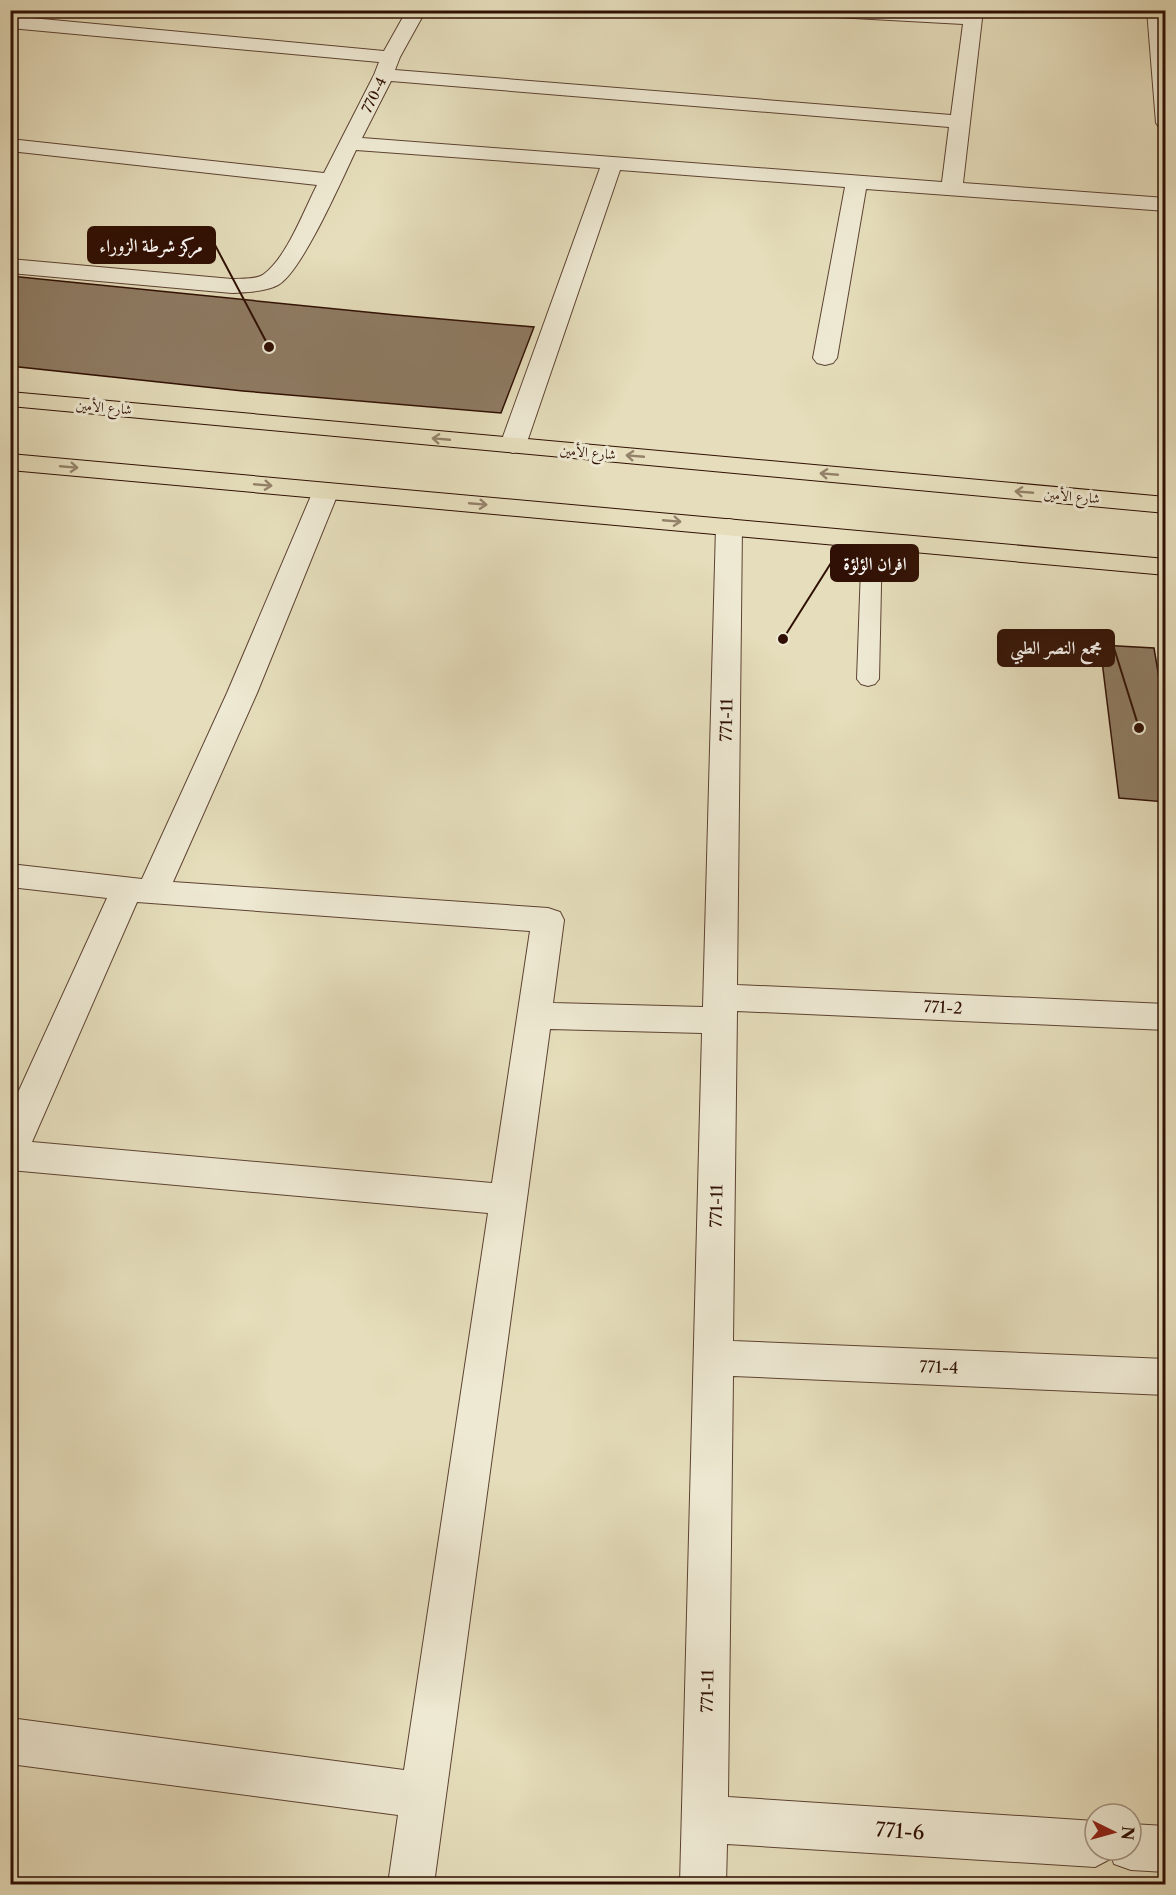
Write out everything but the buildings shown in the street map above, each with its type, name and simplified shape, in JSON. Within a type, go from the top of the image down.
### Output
[{"type":"main road","name":"شارع الأمين","points":[[10,399],[1166,505]]},
{"type":"main road","points":[[10,462],[1166,567]]},
{"type":"street","name":"770-4","points":[[10,266],[218,286],[260,284],[272,279],[289,261],[333,180],[387,66],[417,10]]},
{"type":"street","points":[[818,10],[974,15],[952,189]]},
{"type":"street","points":[[1156,10],[1166,123]]},
{"type":"street","points":[[24,18],[387,66],[961,122]]},
{"type":"street","points":[[350,143],[1166,205]]},
{"type":"street","points":[[10,145],[333,180]]},
{"type":"street","points":[[513,445],[612,163]]},
{"type":"street","points":[[825,358],[857,181]]},
{"type":"street","points":[[326,490],[242,693],[139,890],[10,1153],[509,1200]]},
{"type":"street","name":"771-11","points":[[703,1884],[729,526]]},
{"type":"street","points":[[10,875],[139,890],[548,920],[411,1884]]},
{"type":"street","name":"771-2","points":[[534,1017],[720,1008],[1166,1017]]},
{"type":"street","name":"771-4","points":[[713,1358],[1166,1377]]},
{"type":"street","points":[[10,1741],[425,1796]]},
{"type":"street","name":"771-6","points":[[704,1819],[1083,1843]]},
{"type":"street","points":[[1143,1848],[1166,1849]]},
{"type":"lane","points":[[868,679],[872,540]]},
{"type":"place","name":"مركز شرطة الزوراء","points":[[269,347]]},
{"type":"place","name":"افران الؤلؤة","points":[[783,639]]},
{"type":"place","name":"مجمع النصر الطبي","points":[[1139,728]]}]
